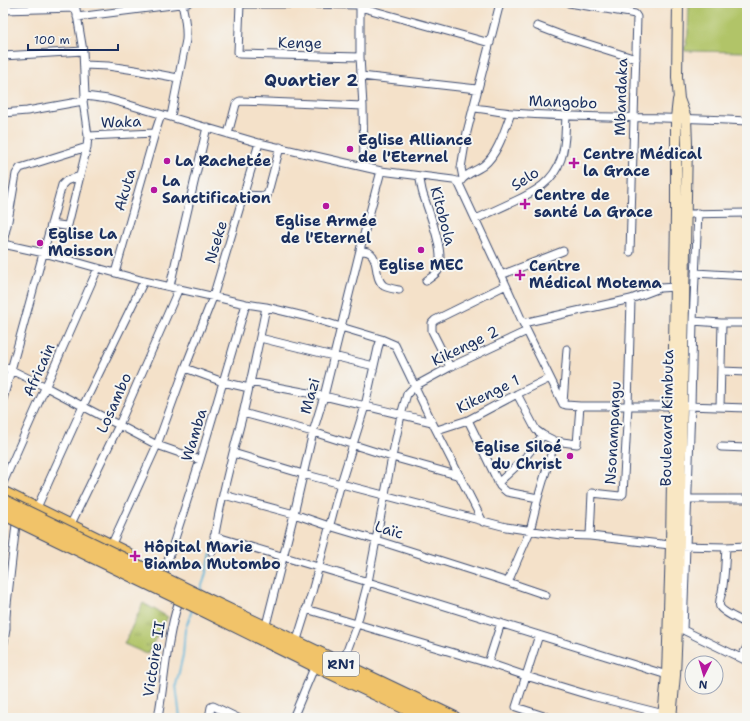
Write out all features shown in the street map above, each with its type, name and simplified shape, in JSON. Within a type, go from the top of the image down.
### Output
[{"type":"highway","points":[[3,493],[164,573],[196,602]]},
{"type":"highway","points":[[3,501],[196,602]]},
{"type":"highway","points":[[3,513],[196,602]]},
{"type":"highway","points":[[3,518],[226,615]]},
{"type":"highway","name":"RN1","points":[[226,615],[265,629],[296,643],[318,659],[342,664],[454,718]]},
{"type":"highway","name":"RN1","points":[[226,615],[318,659],[419,716]]},
{"type":"street","points":[[500,3],[467,132],[462,158],[461,181],[501,275],[563,404]]},
{"type":"street","name":"Mbandaka","points":[[570,3],[635,14],[636,17],[630,252]]},
{"type":"street","points":[[678,3],[677,77],[679,99],[686,118]]},
{"type":"street","points":[[77,17],[185,4],[187,29],[186,40],[171,116]]},
{"type":"street","points":[[239,4],[360,5],[490,43]]},
{"type":"street","name":"Kenge","points":[[239,4],[239,54],[360,57]]},
{"type":"street","points":[[360,5],[360,57],[363,106],[364,166]]},
{"type":"street","points":[[3,10],[75,6],[83,51],[84,99],[88,136],[87,147],[68,225],[51,224]]},
{"type":"street","points":[[537,26],[636,59]]},
{"type":"street","points":[[3,56],[83,51]]},
{"type":"street","points":[[84,65],[108,66],[178,78]]},
{"type":"street","points":[[361,76],[477,89]]},
{"type":"street","points":[[3,113],[43,108],[84,99],[108,99],[280,148],[381,171],[457,181],[461,181],[485,164],[492,157],[504,134],[511,113]]},
{"type":"street","name":"Boulevard Kimbuta","points":[[678,545],[684,499],[681,214],[676,118],[679,99]]},
{"type":"street","points":[[228,134],[236,104],[240,101],[363,106]]},
{"type":"street","name":"Mangobo","points":[[473,108],[511,113],[566,116],[686,118],[747,121]]},
{"type":"street","name":"Akuta","points":[[115,273],[161,115]]},
{"type":"street","name":"Selo","points":[[476,219],[532,193],[550,178],[556,170],[564,148],[566,116]]},
{"type":"street","name":"Boulevard Kimbuta","points":[[666,717],[675,675],[682,406],[675,287],[681,214],[686,118]]},
{"type":"street","points":[[170,286],[207,127]]},
{"type":"street","name":"Waka","points":[[88,136],[155,133]]},
{"type":"street","name":"Nseke","points":[[213,297],[259,143]]},
{"type":"street","points":[[87,147],[26,166],[18,170],[3,243],[144,281],[312,318],[381,338],[395,345],[483,522]]},
{"type":"street","points":[[244,195],[267,196],[280,148]]},
{"type":"street","name":"Mazi","points":[[265,629],[313,432],[324,396],[381,171]]},
{"type":"street","name":"Africain","points":[[3,399],[62,185],[66,181],[80,176]]},
{"type":"street","name":"Kitobola","points":[[419,176],[436,232],[440,254],[438,270],[426,281]]},
{"type":"street","points":[[682,406],[693,320],[698,213]]},
{"type":"street","points":[[681,214],[747,213]]},
{"type":"street","points":[[360,251],[365,250],[371,254],[376,264],[380,281],[383,285],[399,290]]},
{"type":"street","points":[[501,275],[563,251]]},
{"type":"street","name":"Africain","points":[[3,482],[98,268]]},
{"type":"street","points":[[696,273],[747,276]]},
{"type":"street","name":"Losambo","points":[[28,530],[36,509],[83,406],[144,281]]},
{"type":"street","points":[[450,367],[432,331],[432,323],[441,317],[506,285]]},
{"type":"street","points":[[523,323],[631,299],[660,288],[675,287]]},
{"type":"street","name":"Losambo","points":[[70,526],[119,425],[179,288]]},
{"type":"street","name":"Wamba","points":[[111,546],[157,445],[184,368],[213,297]]},
{"type":"street","name":"Nsonampangu","points":[[590,536],[592,493],[620,496],[623,494],[628,406],[631,299]]},
{"type":"street","name":"Wamba","points":[[164,573],[200,460],[246,304]]},
{"type":"street","points":[[212,552],[214,536],[250,385],[266,307]]},
{"type":"street","points":[[693,320],[722,323],[747,323]]},
{"type":"street","points":[[720,407],[722,323]]},
{"type":"street","name":"Kikenge 2","points":[[415,386],[450,367],[527,331]]},
{"type":"street","points":[[260,338],[374,366]]},
{"type":"street","points":[[296,643],[341,483],[365,406],[381,338]]},
{"type":"street","points":[[563,404],[567,349]]},
{"type":"street","points":[[3,366],[157,445],[200,460]]},
{"type":"street","points":[[184,368],[223,382],[324,396],[432,422]]},
{"type":"street","points":[[721,371],[747,372]]},
{"type":"street","name":"Kikenge 1","points":[[437,430],[468,420],[550,378]]},
{"type":"street","points":[[342,664],[348,652],[357,624],[368,582],[401,415],[407,394],[415,386]]},
{"type":"street","points":[[517,394],[536,430],[542,435],[555,441],[576,444],[580,406]]},
{"type":"street","points":[[563,404],[580,406],[682,406],[747,408]]},
{"type":"street","points":[[243,413],[313,432],[392,457],[460,476]]},
{"type":"street","points":[[468,420],[500,486],[507,492],[538,498]]},
{"type":"street","points":[[498,483],[523,460],[542,435]]},
{"type":"street","points":[[508,582],[530,531],[555,441]]},
{"type":"street","points":[[721,447],[747,448]]},
{"type":"street","points":[[233,453],[303,474],[506,527],[561,535],[590,536],[678,545],[726,547],[747,546]]},
{"type":"street","name":"Laïc","points":[[224,494],[294,514],[508,582],[546,596]]},
{"type":"street","points":[[684,499],[747,499]]},
{"type":"street","points":[[3,648],[6,630],[6,604],[20,502]]},
{"type":"street","points":[[214,536],[667,675]]},
{"type":"street","points":[[726,547],[723,586],[719,603],[720,608],[747,624]]},
{"type":"street","name":"Victoire II","points":[[158,718],[170,633],[196,602]]},
{"type":"street","points":[[306,610],[666,717]]},
{"type":"street","points":[[488,663],[501,623]]},
{"type":"street","points":[[676,628],[744,660],[747,647]]},
{"type":"street","name":"Boulevard Kimbuta","points":[[666,717],[667,675],[676,628]]},
{"type":"street","points":[[539,635],[516,706],[550,718]]},
{"type":"street","points":[[293,718],[318,659]]},
{"type":"street","points":[[210,718],[211,706],[238,718]]},
{"type":"green space","points":[[689,3],[747,3],[747,52],[685,51],[684,48],[687,44],[686,41],[688,34]]},
{"type":"green space","points":[[143,603],[168,617],[147,654],[124,644]]},
{"type":"waterway","points":[[200,591],[211,554]]},
{"type":"waterway","points":[[180,718],[176,685],[183,655],[185,630],[192,610]]},
{"type":"place","name":"Eglise Alliance de l'Eternel","points":[[350,149]]},
{"type":"place","name":"La Rachetée","points":[[167,161]]},
{"type":"place","name":"Centre Médical la Grace","points":[[574,163]]},
{"type":"place","name":"La Sanctification","points":[[154,190]]},
{"type":"place","name":"Centre de santé La Grace","points":[[525,204]]},
{"type":"place","name":"Eglise Armée de l'Eternel","points":[[326,206]]},
{"type":"place","name":"Eglise La Moisson","points":[[40,243]]},
{"type":"place","name":"Eglise MEC","points":[[421,250]]},
{"type":"place","name":"Centre Médical Motema","points":[[520,275]]},
{"type":"place","name":"Eglise Siloé du Christ","points":[[570,456]]},
{"type":"place","name":"Hôpital Marie Biamba Mutombo","points":[[135,556]]},
{"type":"district","name":"Quartier 2","points":[[311,80]]}]
